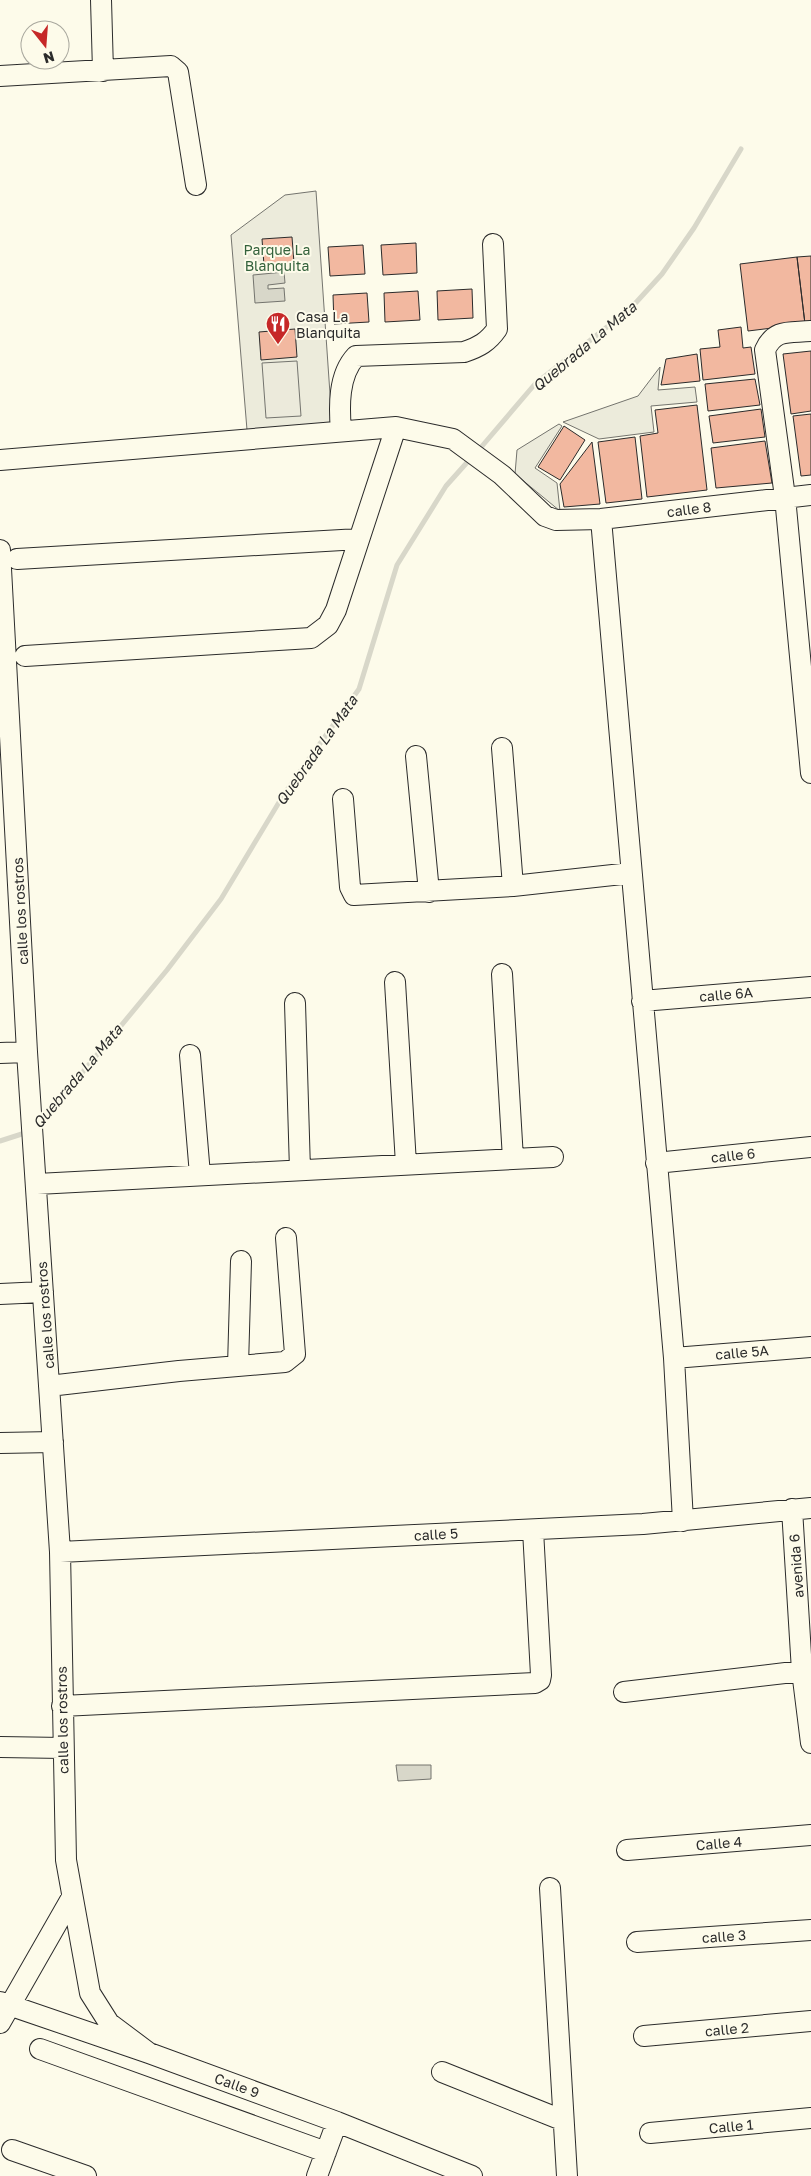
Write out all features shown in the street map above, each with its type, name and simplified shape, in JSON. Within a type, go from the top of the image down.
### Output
[{"type":"street","points":[[101,0],[103,71]]},
{"type":"street","points":[[0,76],[171,66],[176,69],[196,185]]},
{"type":"street","points":[[341,432],[342,383],[348,364],[356,356],[464,352],[480,347],[492,336],[497,329],[493,244]]},
{"type":"street","points":[[811,331],[779,334],[770,339],[765,350],[785,497],[811,772]]},
{"type":"street","points":[[0,460],[396,427],[336,610],[328,625],[311,638],[25,656]]},
{"type":"street","name":"calle 8","points":[[396,427],[453,439],[502,475],[545,516],[556,520],[601,519],[811,495]]},
{"type":"street","points":[[601,519],[674,1358],[683,1521]]},
{"type":"street","points":[[9,554],[359,539]]},
{"type":"street","name":"calle los rostros","points":[[9,554],[6,735],[60,1552],[66,1860],[90,1994],[109,2023],[149,2053]]},
{"type":"street","points":[[502,748],[513,886]]},
{"type":"street","points":[[416,756],[429,892]]},
{"type":"street","points":[[344,799],[350,887],[354,895],[513,886],[631,873]]},
{"type":"street","points":[[502,974],[513,1159]]},
{"type":"street","points":[[395,982],[406,1164]]},
{"type":"street","name":"calle 6A","points":[[642,1001],[811,986]]},
{"type":"street","points":[[295,1003],[300,1170]]},
{"type":"street","points":[[0,1053],[27,1052]]},
{"type":"street","points":[[190,1055],[200,1175]]},
{"type":"street","name":"calle 6","points":[[656,1163],[811,1147]]},
{"type":"street","points":[[36,1184],[553,1156]]},
{"type":"street","points":[[49,1386],[285,1362],[295,1354],[286,1238]]},
{"type":"street","points":[[238,1366],[241,1261]]},
{"type":"street","points":[[0,1294],[43,1292]]},
{"type":"street","name":"calle 5A","points":[[674,1358],[811,1347]]},
{"type":"street","points":[[0,1444],[53,1442]]},
{"type":"street","name":"calle 5","points":[[60,1552],[533,1530],[683,1521],[802,1508]]},
{"type":"street","name":"avenida 6","points":[[802,1508],[802,1671],[811,1743]]},
{"type":"street","points":[[62,1706],[535,1683],[540,1680],[541,1674],[533,1530]]},
{"type":"street","points":[[624,1692],[802,1671]]},
{"type":"street","points":[[0,1747],[63,1748]]},
{"type":"street","name":"Calle 4","points":[[628,1850],[811,1835]]},
{"type":"street","points":[[550,1888],[562,2120],[567,2176]]},
{"type":"street","points":[[0,2023],[6,2003],[72,1897]]},
{"type":"street","name":"calle 3","points":[[637,1942],[811,1930]]},
{"type":"street","name":"Calle 9","points":[[6,2003],[336,2122],[472,2176]]},
{"type":"street","name":"calle 2","points":[[644,2036],[811,2021]]},
{"type":"street","points":[[40,2049],[326,2152]]},
{"type":"street","points":[[442,2072],[562,2120]]},
{"type":"street","name":"Calle 1","points":[[650,2133],[811,2118]]},
{"type":"street","points":[[317,2176],[336,2122]]},
{"type":"street","points":[[12,2150],[86,2176]]},
{"type":"green space","name":"Parque La Blanquita","points":[[316,191],[332,423],[247,430],[231,235],[285,195]]},
{"type":"green space","points":[[660,367],[658,390],[695,387],[697,402],[651,406],[654,432],[599,439],[563,422],[638,396]]},
{"type":"green space","points":[[559,424],[562,426],[535,468],[557,483],[560,511],[515,474],[517,450]]},
{"type":"shaded area","points":[[284,272],[285,283],[268,285],[268,289],[284,288],[285,301],[255,303],[253,275]]},
{"type":"shaded area","points":[[297,361],[301,416],[266,418],[262,363]]},
{"type":"shaded area","points":[[396,1765],[431,1765],[431,1779],[398,1781]]},
{"type":"building","points":[[292,237],[294,263],[264,265],[262,239]]},
{"type":"building","points":[[416,243],[417,273],[383,275],[381,245]]},
{"type":"building","points":[[363,245],[365,274],[330,276],[328,247]]},
{"type":"building","points":[[811,256],[811,324],[805,324],[797,257]]},
{"type":"building","points":[[797,257],[805,324],[748,331],[740,264]]},
{"type":"building","points":[[472,289],[473,318],[438,320],[437,291]]},
{"type":"building","points":[[418,291],[420,320],[385,322],[384,293]]},
{"type":"building","points":[[367,293],[369,322],[334,324],[333,295]]},
{"type":"building","points":[[741,327],[743,348],[751,347],[755,374],[703,380],[700,349],[720,347],[718,330]]},
{"type":"building","name":"Casa La Blanquita","points":[[295,329],[297,357],[261,360],[259,332]]},
{"type":"building","points":[[811,351],[811,411],[791,414],[783,354]]},
{"type":"building","points":[[697,354],[700,381],[661,385],[666,359]]},
{"type":"building","points":[[755,379],[760,405],[708,411],[705,384]]},
{"type":"building","points":[[697,405],[707,490],[647,497],[640,436],[658,433],[655,410]]},
{"type":"building","points":[[761,409],[765,437],[713,443],[709,416]]},
{"type":"building","points":[[811,414],[811,475],[801,476],[793,416]]},
{"type":"building","points":[[564,426],[585,440],[560,480],[538,467]]},
{"type":"building","points":[[635,437],[642,499],[606,503],[598,442]]},
{"type":"building","points":[[765,441],[772,483],[716,488],[711,448]]},
{"type":"building","points":[[592,442],[600,504],[564,507],[560,484]]},
{"type":"waterway","name":"Quebrada La Mata","points":[[477,452],[535,384],[631,308],[662,274],[694,228],[741,149]]},
{"type":"waterway","name":"Quebrada La Mata","points":[[39,1125],[167,970],[221,899],[284,794],[359,689],[397,565],[446,486],[471,458]]},
{"type":"waterway","name":"Quebrada La Mata","points":[[0,1141],[28,1132]]},
{"type":"place","name":"Casa La Blanquita","points":[[278,345]]}]
